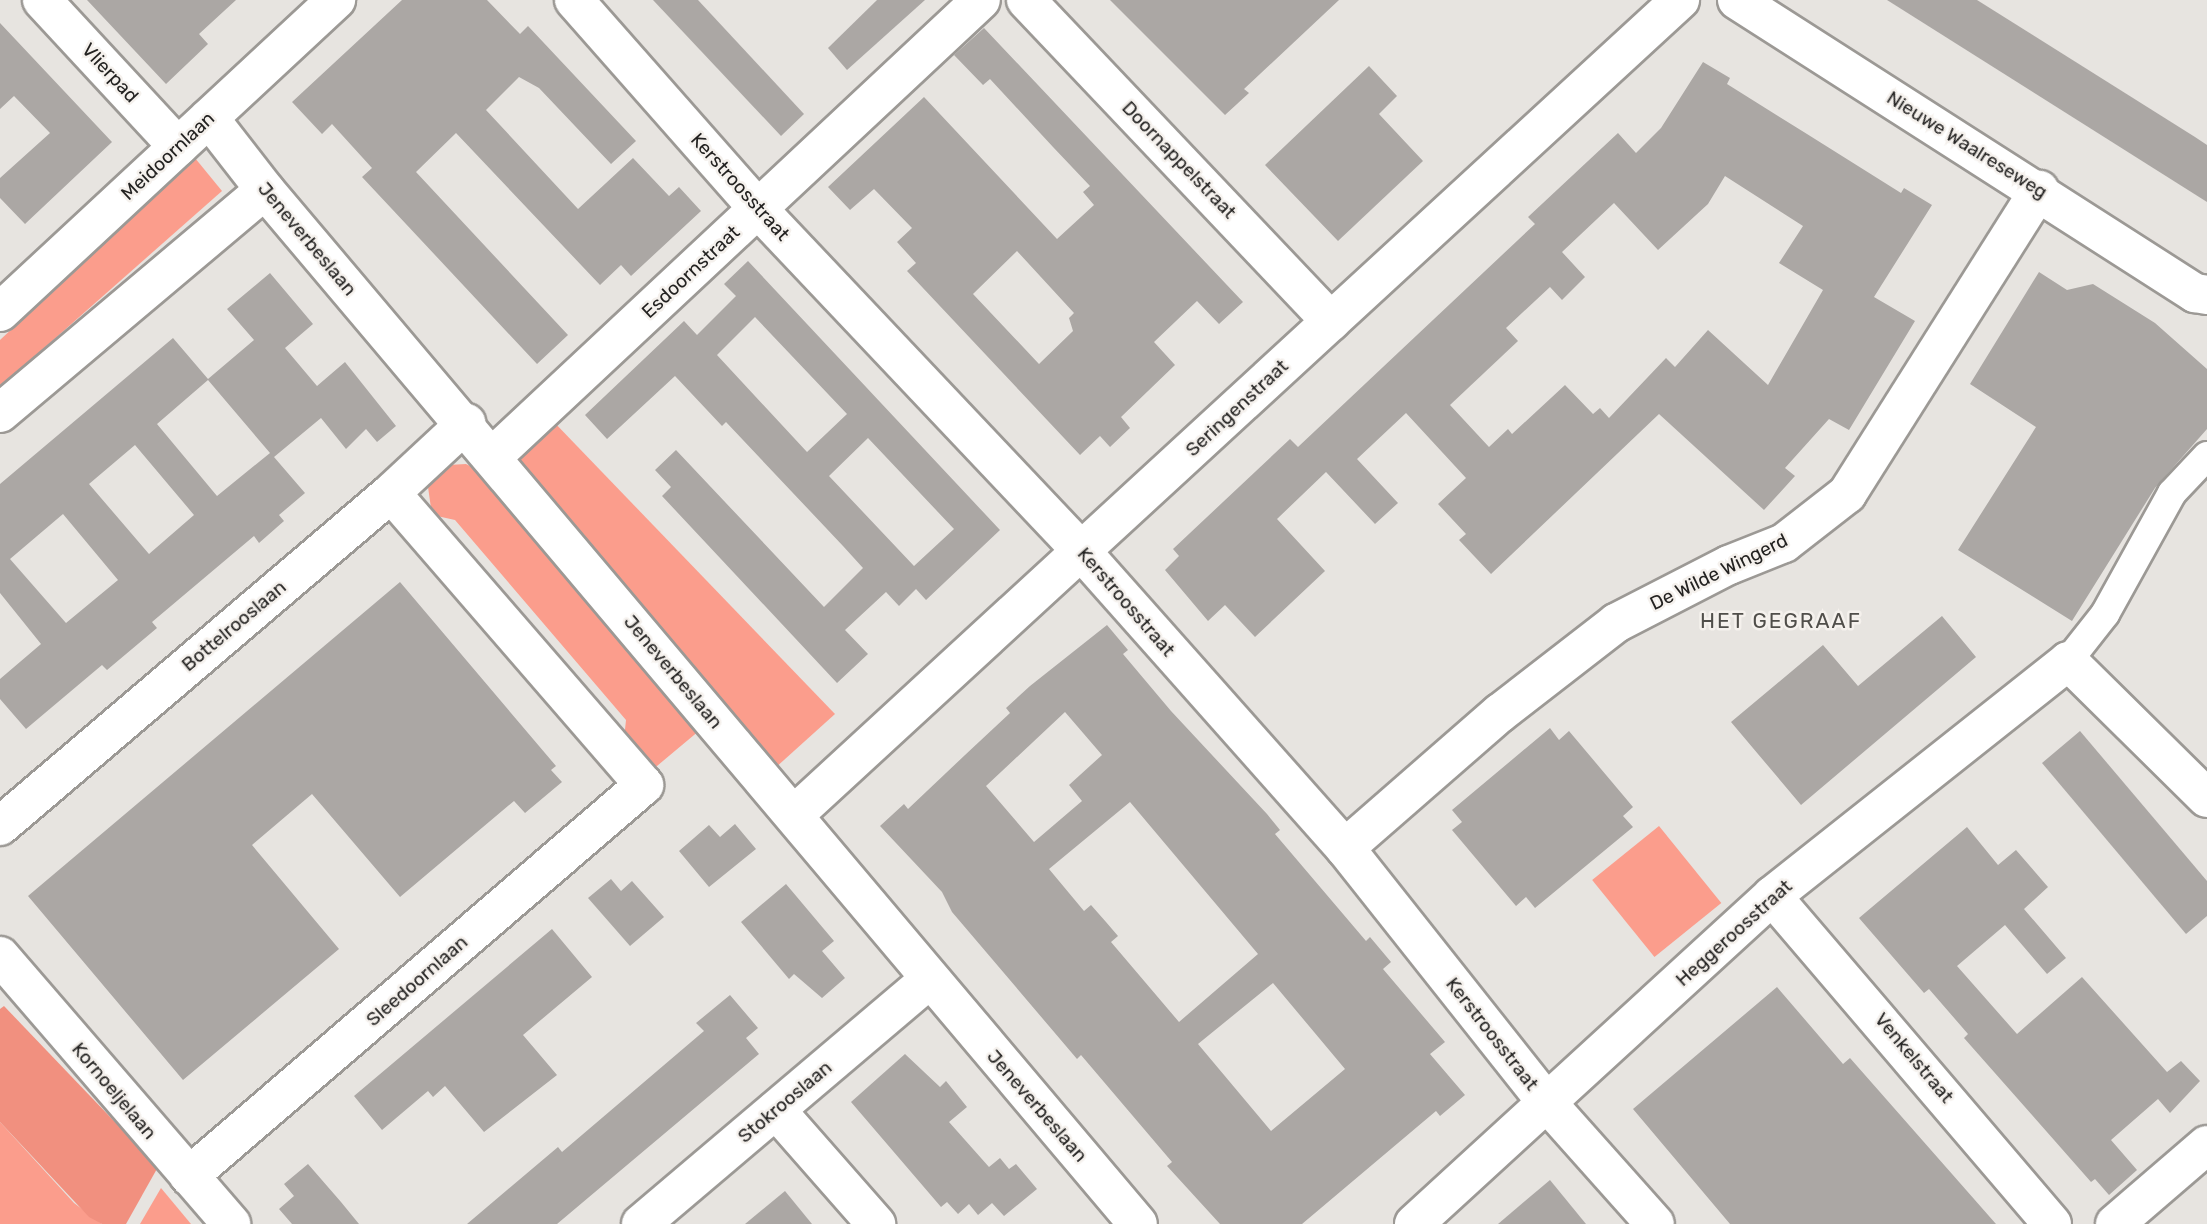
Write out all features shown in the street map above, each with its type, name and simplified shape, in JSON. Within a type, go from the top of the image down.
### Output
[{"type":"street","name":"Vlierpad","points":[[42,0],[178,147]]},
{"type":"street","name":"Meidoornlaan","points":[[0,312],[336,0]]},
{"type":"street","name":"Kerstroosstraat","points":[[574,0],[758,210],[1083,552],[1345,848],[1549,1105],[1655,1224]]},
{"type":"street","name":"Esdoornstraat","points":[[492,457],[981,0]]},
{"type":"street","name":"Doornappelstraat","points":[[1026,0],[1331,321]]},
{"type":"street","name":"Seringenstraat","points":[[794,815],[1680,0]]},
{"type":"street","name":"Nieuwe Waalreseweg","points":[[1737,0],[2039,190],[2203,301]]},
{"type":"street","name":"Jeneverbeslaan","points":[[209,118],[265,190],[466,423],[929,980],[1138,1224]]},
{"type":"street","points":[[0,413],[265,190]]},
{"type":"street","name":"De Wilde Wingerd","points":[[1345,848],[1500,713],[1616,623],[1729,565],[1784,543],[1847,494],[2039,190]]},
{"type":"street","name":"Bottelrooslaan","points":[[0,825],[391,493],[466,423]]},
{"type":"street","points":[[2207,456],[2172,494],[2105,614],[2068,661],[2207,798]]},
{"type":"street","name":"Sleedoornlaan","points":[[189,1176],[644,785],[391,493]]},
{"type":"street","name":"Heggeroosstraat","points":[[1414,1224],[1549,1105],[1772,896],[2068,661]]},
{"type":"street","name":"Venkelstraat","points":[[1772,896],[2052,1224]]},
{"type":"street","name":"Kornoeljelaan","points":[[0,956],[231,1224]]},
{"type":"street","name":"Stokrooslaan","points":[[641,1224],[929,980]]},
{"type":"street","points":[[776,1110],[876,1224]]},
{"type":"street","points":[[2115,1224],[2207,1145]]},
{"type":"shaded area","points":[[195,158],[222,191],[0,387],[0,340]]},
{"type":"shaded area","points":[[551,419],[835,714],[774,769],[511,456]]},
{"type":"shaded area","points":[[466,464],[482,472],[700,730],[651,771],[624,739],[626,720],[455,520],[437,516],[431,508],[428,487],[436,475],[448,465]]},
{"type":"shaded area","points":[[1659,826],[1721,903],[1654,957],[1592,880]]},
{"type":"shaded area","points":[[4,1006],[158,1167],[126,1224],[102,1224],[89,1217],[0,1122],[0,1009]]},
{"type":"shaded area","points":[[0,1122],[74,1203],[102,1224],[0,1224]]},
{"type":"shaded area","points":[[161,1188],[191,1224],[140,1224]]},
{"type":"building","points":[[87,0],[236,0],[199,34],[208,44],[166,84]]},
{"type":"building","points":[[402,0],[487,0],[520,34],[528,26],[636,141],[611,164],[539,88],[519,77],[486,110],[578,209],[633,158],[669,196],[679,187],[701,211],[631,276],[621,265],[600,285],[456,133],[416,172],[568,335],[537,364],[362,177],[372,168],[332,124],[322,134],[292,102]]},
{"type":"building","points":[[653,0],[698,0],[804,114],[781,136]]},
{"type":"building","points":[[877,0],[925,0],[847,70],[828,48]]},
{"type":"building","points":[[1110,0],[1339,0],[1244,89],[1249,93],[1225,115]]},
{"type":"building","points":[[1887,0],[1977,0],[2195,137],[2207,145],[2207,202]]},
{"type":"building","points":[[0,23],[112,142],[25,224],[0,198],[0,178],[50,133],[14,96],[0,109]]},
{"type":"building","points":[[984,28],[1243,302],[1219,324],[1197,301],[1154,342],[1175,365],[1121,417],[1130,428],[1110,447],[1100,436],[1080,455],[907,271],[916,263],[897,242],[912,228],[874,189],[850,210],[828,187],[924,97],[1057,239],[1094,205],[1083,192],[1090,186],[990,79],[983,85],[954,55]],"holes":[[[1017,251],[1074,313],[1069,318],[1073,331],[1039,364],[973,294]]]},
{"type":"building","points":[[1703,62],[1730,78],[1727,84],[1901,193],[1904,188],[1932,205],[1874,297],[1915,321],[1849,430],[1829,419],[1785,468],[1795,476],[1764,510],[1659,414],[1491,574],[1459,540],[1466,534],[1438,504],[1466,478],[1406,413],[1357,459],[1398,503],[1375,524],[1326,472],[1277,519],[1325,571],[1255,637],[1225,605],[1208,621],[1165,570],[1179,556],[1173,549],[1290,439],[1298,447],[1535,224],[1528,217],[1618,133],[1636,153],[1661,128]],"holes":[[[1725,176],[1803,226],[1779,263],[1823,290],[1768,385],[1708,330],[1675,367],[1666,358],[1609,418],[1600,408],[1593,414],[1565,385],[1512,434],[1508,429],[1489,447],[1450,405],[1518,341],[1506,328],[1550,287],[1562,300],[1585,277],[1562,252],[1614,203],[1658,250],[1708,204]]]},
{"type":"building","points":[[1369,66],[1397,96],[1379,114],[1423,161],[1338,241],[1265,165]]},
{"type":"building","points":[[748,261],[1000,530],[926,600],[916,589],[899,606],[886,592],[845,630],[868,654],[837,683],[662,496],[671,487],[655,470],[676,450],[824,607],[863,568],[843,546],[726,422],[722,426],[675,376],[607,439],[585,415],[684,321],[697,335],[736,296],[724,284]],"holes":[[[755,317],[847,414],[807,452],[717,355]],[[868,438],[954,529],[914,566],[829,476]]]},
{"type":"building","points":[[2039,272],[2067,290],[2093,284],[2155,323],[2207,369],[2207,429],[2155,488],[2072,621],[1958,550],[2036,427],[1970,384]]},
{"type":"building","points":[[270,273],[313,324],[285,348],[317,386],[345,362],[396,426],[377,442],[366,429],[346,449],[321,418],[274,457],[305,493],[279,515],[284,521],[259,543],[254,536],[152,622],[157,628],[107,670],[102,665],[26,729],[0,699],[0,679],[41,644],[0,593],[0,484],[173,338],[208,379],[254,340],[227,309]],"holes":[[[208,380],[270,453],[217,496],[157,424]],[[135,445],[194,515],[149,554],[89,484]],[[63,514],[118,580],[66,623],[10,559]]]},
{"type":"building","points":[[400,582],[556,766],[551,770],[562,782],[525,813],[514,801],[400,897],[312,794],[252,845],[339,949],[183,1080],[28,896]]},
{"type":"building","points":[[1942,616],[1976,657],[1801,805],[1731,722],[1823,645],[1858,686]]},
{"type":"building","points":[[1107,625],[1128,650],[1123,654],[1171,711],[1267,814],[1280,830],[1275,834],[1366,941],[1370,937],[1391,962],[1383,969],[1445,1042],[1430,1054],[1465,1095],[1440,1116],[1436,1111],[1302,1224],[1220,1224],[1167,1166],[1172,1162],[1081,1055],[1077,1059],[952,912],[942,892],[880,826],[904,804],[908,809],[1010,713],[1006,708]],"holes":[[[1065,712],[1102,755],[1069,785],[1082,801],[1034,842],[986,786]],[[1130,802],[1258,954],[1179,1022],[1111,942],[1118,936],[1091,905],[1084,911],[1049,869]],[[1273,983],[1345,1069],[1271,1131],[1198,1044]]]},
{"type":"building","points":[[1550,728],[1559,740],[1569,731],[1633,807],[1623,816],[1633,827],[1535,908],[1526,897],[1516,906],[1452,830],[1462,822],[1452,810]]},
{"type":"building","points":[[2080,731],[2207,881],[2207,916],[2186,934],[2042,763]]},
{"type":"building","points":[[735,824],[756,849],[709,887],[679,851],[709,825],[720,837]]},
{"type":"building","points":[[1967,827],[1998,865],[2016,850],[2048,887],[2024,909],[2066,958],[2047,974],[2005,925],[1957,966],[2017,1034],[2082,977],[2167,1072],[2181,1061],[2200,1081],[2170,1113],[2158,1099],[2111,1140],[2137,1170],[2109,1195],[2095,1179],[2091,1182],[1964,1038],[1968,1034],[1929,989],[1924,993],[1859,918]]},
{"type":"building","points":[[611,879],[621,891],[632,881],[664,917],[630,946],[588,898]]},
{"type":"building","points":[[786,884],[834,941],[822,951],[845,978],[822,998],[794,974],[789,979],[741,922]]},
{"type":"building","points":[[552,929],[592,977],[523,1035],[557,1075],[484,1132],[445,1086],[433,1097],[428,1091],[382,1130],[354,1096]]},
{"type":"building","points":[[1777,987],[1843,1064],[1850,1058],[1996,1224],[1730,1224],[1633,1109]]},
{"type":"building","points":[[730,995],[758,1028],[746,1038],[759,1054],[557,1224],[467,1224],[558,1147],[562,1152],[704,1031],[696,1023]]},
{"type":"building","points":[[905,1054],[940,1087],[946,1081],[967,1107],[949,1122],[989,1167],[1000,1158],[1009,1169],[1016,1164],[1037,1189],[1004,1216],[992,1203],[978,1215],[969,1204],[958,1214],[947,1202],[941,1207],[851,1102]]},
{"type":"building","points":[[308,1164],[359,1224],[292,1224],[279,1209],[294,1196],[284,1184]]},
{"type":"building","points":[[1550,1180],[1586,1224],[1498,1224],[1525,1201]]},
{"type":"building","points":[[785,1191],[812,1224],[745,1224]]},
{"type":"district","name":"HET GEGRAAF","points":[[1781,621]]}]
